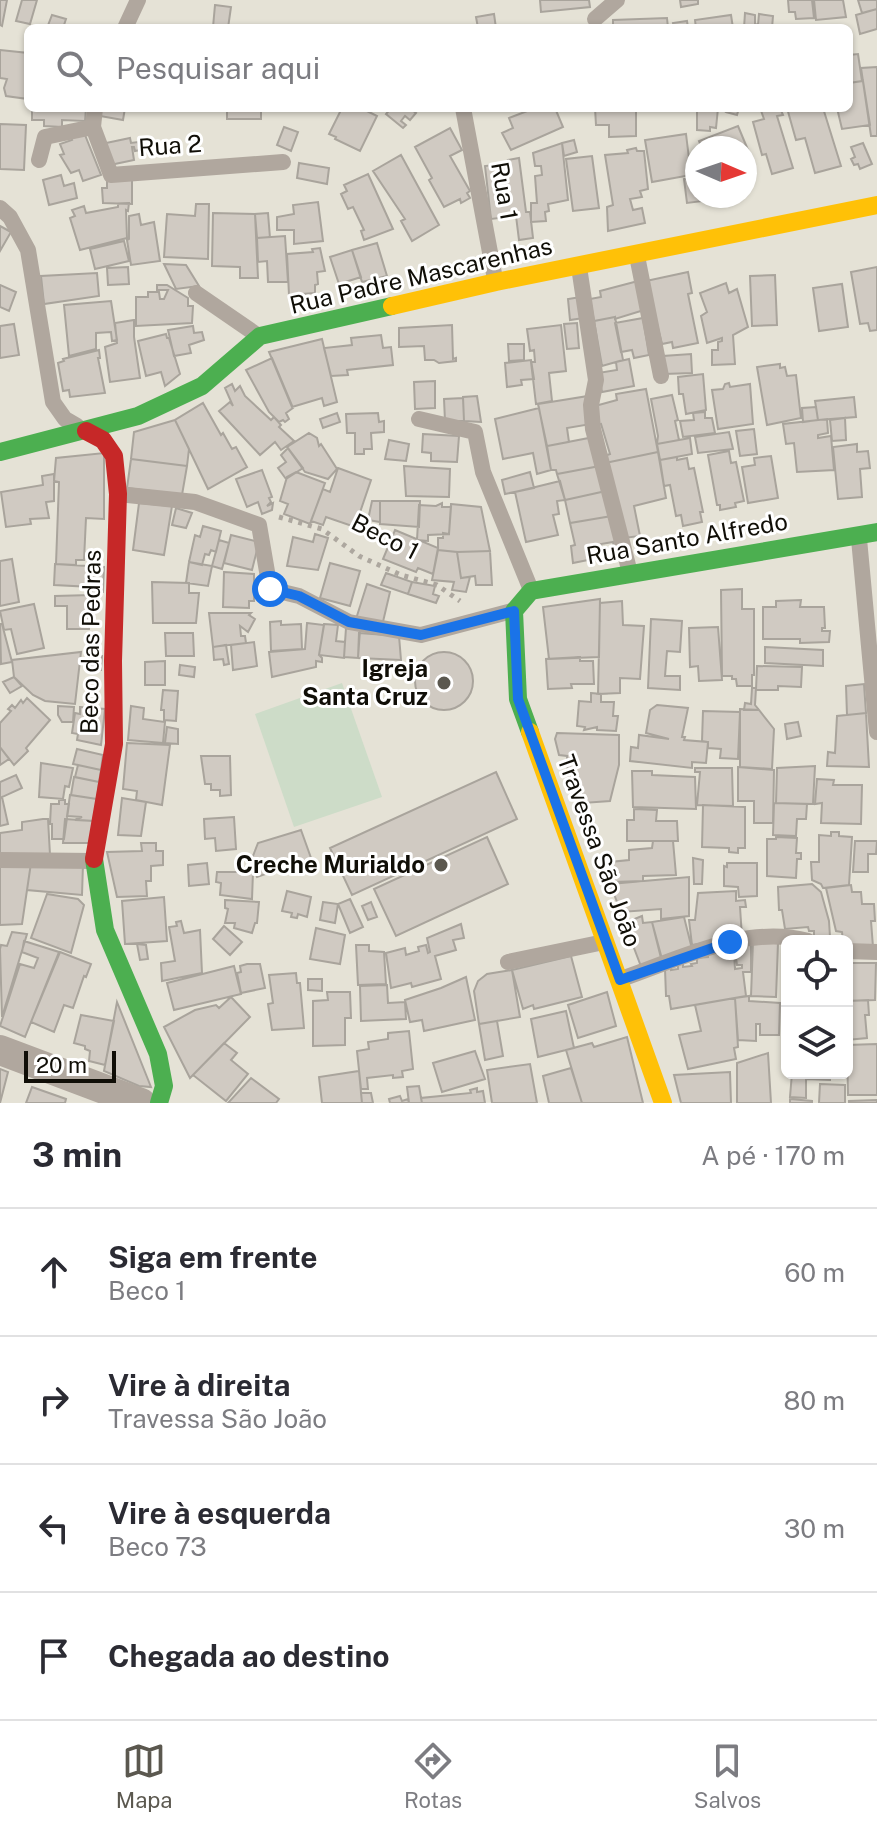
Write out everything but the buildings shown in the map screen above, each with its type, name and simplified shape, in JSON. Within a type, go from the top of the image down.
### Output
[{"type":"street","name":"Rua Padre Mascarenhas","points":[[0,452],[138,416],[202,386],[260,336],[496,282],[877,205]]},
{"type":"street","name":"Beco das Pedras","points":[[86,431],[103,440],[114,456],[118,494],[114,744],[94,861],[105,930],[158,1054],[164,1086],[159,1103]]},
{"type":"street","name":"Rua Santo Alfredo","points":[[531,591],[868,533]]},
{"type":"street","points":[[514,611],[531,591]]},
{"type":"street","name":"Travessa São João","points":[[514,611],[518,699],[663,1103]]},
{"type":"street","points":[[0,1050],[141,1103]]},
{"type":"lane","points":[[127,24],[138,0]]},
{"type":"lane","points":[[595,19],[617,0]]},
{"type":"lane","points":[[39,160],[45,137],[93,127],[95,112]]},
{"type":"lane","name":"Rua 1","points":[[464,112],[496,282]]},
{"type":"lane","name":"Rua 2","points":[[93,127],[111,175],[283,162]]},
{"type":"lane","name":"Beco das Pedras","points":[[0,208],[10,217],[28,250],[53,402],[65,419],[86,431]]},
{"type":"lane","points":[[637,254],[661,376]]},
{"type":"lane","points":[[579,265],[596,380],[591,405],[593,429],[630,574]]},
{"type":"lane","points":[[196,293],[260,336]]},
{"type":"lane","points":[[419,419],[475,432],[483,472],[531,591]]},
{"type":"lane","points":[[118,494],[195,502],[259,525],[270,589],[299,596],[349,622],[421,635],[514,611]]},
{"type":"lane","points":[[868,533],[877,732]]},
{"type":"lane","points":[[0,860],[94,861]]},
{"type":"lane","points":[[620,980],[730,942],[781,936]]},
{"type":"lane","points":[[508,962],[606,941]]},
{"type":"lane","points":[[853,951],[877,952]]},
{"type":"path","name":"Beco 1","points":[[259,525],[280,517],[322,529],[359,556],[401,575],[437,585],[483,619]]},
{"type":"green space","points":[[342,683],[382,797],[294,827],[255,714]]},
{"type":"traffic: fast","points":[[0,452],[138,416],[202,386],[260,336],[392,306]]},
{"type":"traffic: fast","points":[[530,732],[518,699],[514,611],[531,591],[877,532]]},
{"type":"traffic: fast","points":[[94,859],[105,930],[158,1054],[164,1086],[159,1103]]},
{"type":"traffic: slow","points":[[392,306],[877,205]]},
{"type":"traffic: slow","points":[[530,732],[663,1103]]},
{"type":"traffic: jam","points":[[86,431],[103,440],[114,456],[118,494],[114,744],[94,859]]},
{"type":"place","name":"Igreja Santa Cruz","points":[[444,683]]},
{"type":"place","name":"Creche Murialdo","points":[[441,865]]},
{"type":"route","points":[[270,589],[299,596],[349,622],[421,635],[514,611],[518,699],[620,980],[730,942]]}]
